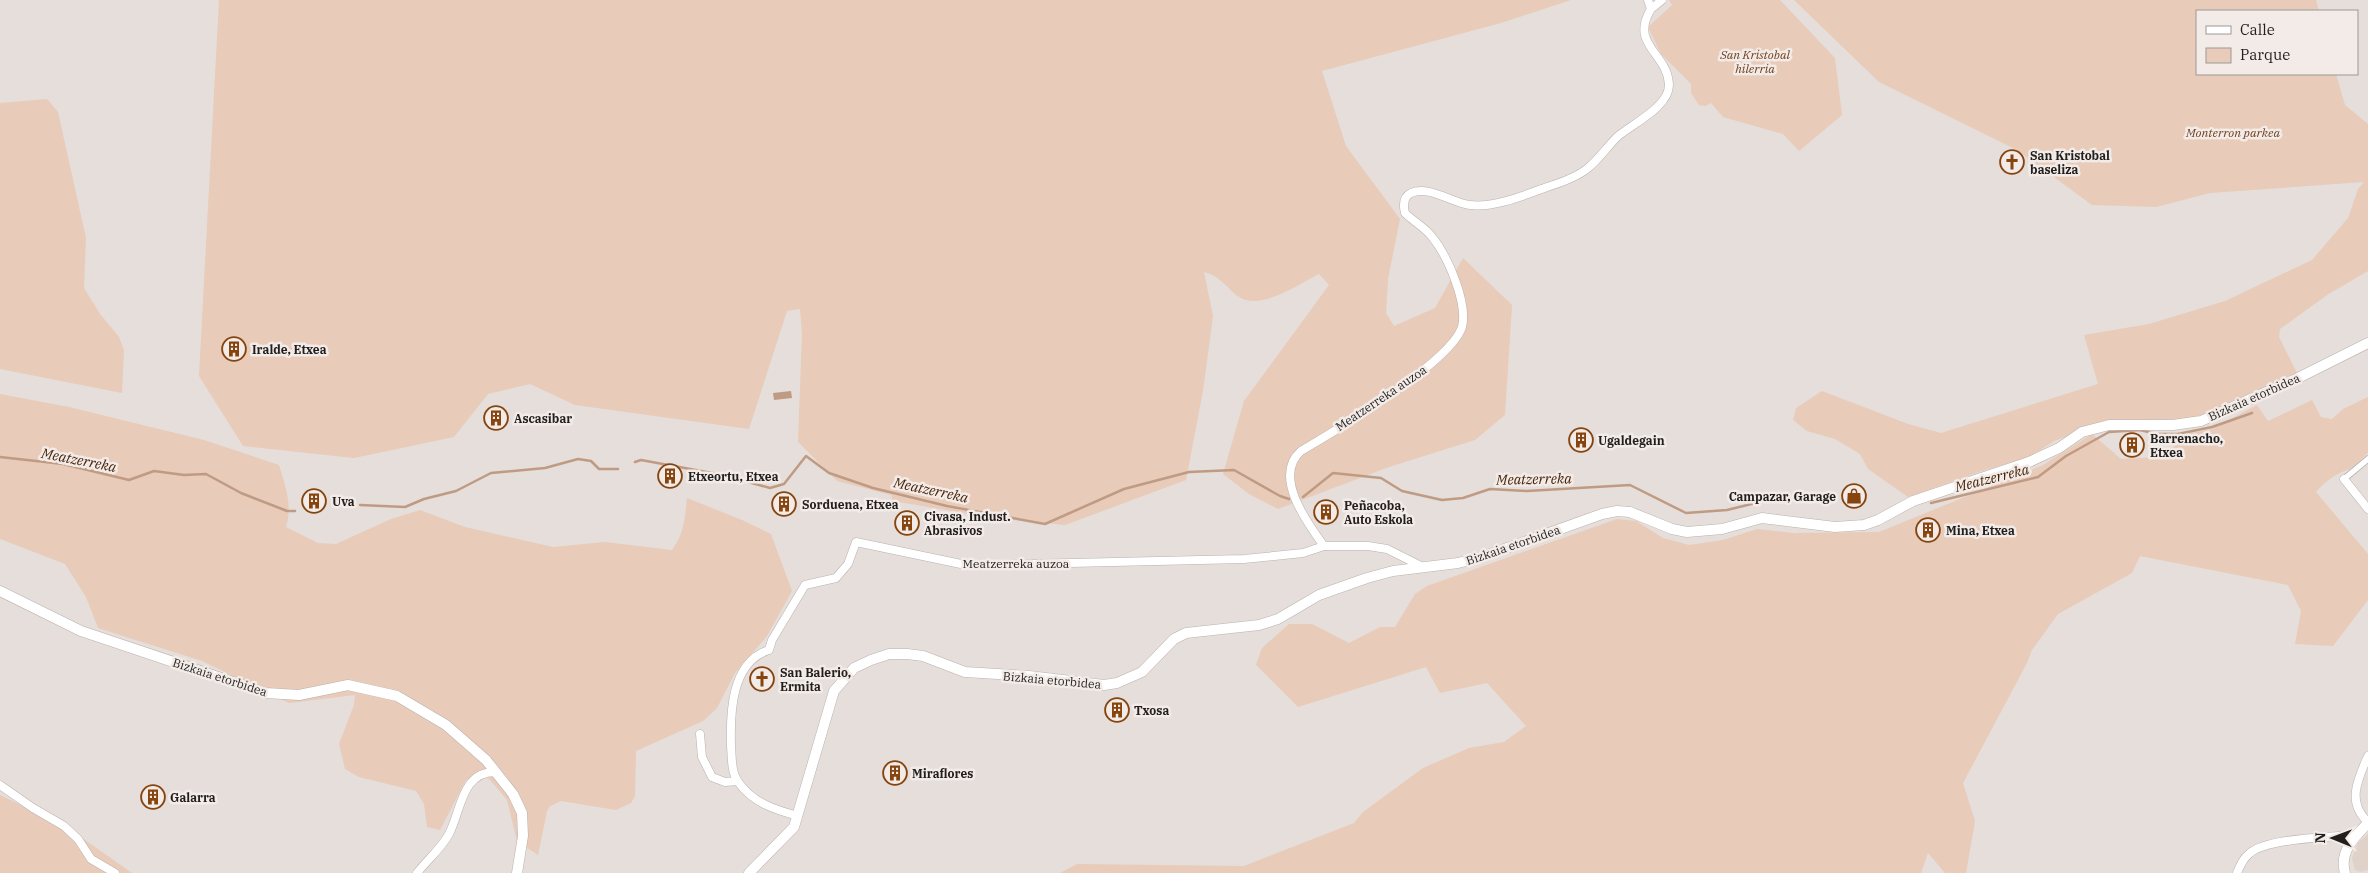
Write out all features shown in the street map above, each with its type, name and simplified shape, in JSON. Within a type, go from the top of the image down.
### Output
[{"type":"street","points":[[1648,0],[1651,9],[1662,0]]},
{"type":"street","name":"Meatzerreka auzoa","points":[[1324,546],[1304,518],[1296,499],[1290,476],[1293,460],[1301,451],[1412,380],[1448,348],[1461,328],[1463,318],[1461,303],[1451,270],[1433,237],[1405,213],[1404,201],[1407,197],[1418,191],[1428,192],[1458,203],[1480,205],[1548,187],[1589,167],[1618,137],[1658,106],[1668,90],[1667,76],[1645,37],[1644,20],[1651,9]]},
{"type":"street","name":"Bizkaia etorbidea","points":[[749,873],[794,827],[815,749],[834,691],[854,668],[889,654],[922,656],[965,672],[1029,676],[1104,685],[1117,684],[1142,672],[1174,639],[1186,633],[1259,625],[1278,619],[1319,595],[1335,589],[1393,571],[1458,563],[1482,557],[1602,514],[1617,511],[1630,512],[1672,529],[1687,532],[1722,529],[1762,518],[1834,527],[1864,525],[1878,520],[1913,501],[2029,462],[2059,448],[2082,432],[2109,425],[2173,425],[2202,421],[2296,379],[2368,342]]},
{"type":"street","points":[[2368,459],[2344,479],[2368,509]]},
{"type":"street","name":"Meatzerreka auzoa","points":[[737,781],[732,767],[730,714],[732,700],[747,665],[756,654],[769,650],[772,640],[806,586],[836,578],[848,564],[856,542],[961,564],[987,565],[1268,557],[1303,553],[1324,546],[1380,547],[1424,567]]},
{"type":"street","name":"Bizkaia etorbidea","points":[[0,592],[81,631],[266,693],[299,695],[348,685],[397,696],[446,725],[486,760],[513,794],[522,813],[523,836],[517,873]]},
{"type":"street","points":[[700,734],[702,757],[712,777],[725,782],[737,781],[757,800],[772,808],[798,816]]},
{"type":"street","points":[[2345,873],[2343,861],[2346,851],[2354,837],[2368,822],[2358,811],[2354,798],[2355,787],[2368,756]]},
{"type":"street","points":[[417,873],[449,834],[467,787],[479,777],[496,772]]},
{"type":"street","points":[[0,785],[33,808],[64,826],[78,839],[91,859],[115,873]]},
{"type":"street","points":[[2237,873],[2248,854],[2263,847],[2302,838],[2321,839],[2350,835],[2354,837]]},
{"type":"shaded area","points":[[791,391],[792,398],[774,400],[773,393]]},
{"type":"shaded area","points":[[2368,834],[2368,870],[2360,872],[2355,870],[2352,858],[2358,843]]},
{"type":"green space","points":[[219,0],[1571,0],[1501,23],[1322,71],[1346,146],[1400,219],[1388,279],[1386,313],[1394,326],[1435,308],[1463,258],[1512,305],[1505,415],[1475,440],[1389,467],[1278,509],[1249,494],[1223,474],[1244,401],[1329,285],[1319,274],[1269,299],[1248,300],[1239,297],[1215,277],[1204,272],[1213,316],[1203,391],[1186,480],[1065,525],[992,518],[893,501],[891,495],[837,481],[798,442],[802,334],[800,309],[787,311],[749,429],[575,405],[530,384],[488,394],[454,437],[354,458],[243,446],[199,376]]},
{"type":"green space","name":"San Kristobal hilerria","points":[[1669,0],[1780,0],[1835,58],[1842,115],[1799,151],[1783,134],[1723,117],[1711,103],[1705,106],[1699,105],[1691,93],[1691,84],[1661,54],[1648,27],[1672,5]]},
{"type":"green space","name":"Monterron parkea","points":[[1794,0],[2316,0],[2319,10],[2196,10],[2196,75],[2336,75],[2345,105],[2368,124],[2368,271],[2327,295],[2280,329],[2279,337],[2297,373],[2218,410],[2187,419],[2142,420],[2097,425],[2054,441],[2030,457],[1982,471],[1908,497],[1868,469],[1860,454],[1835,439],[1807,431],[1793,420],[1796,408],[1822,391],[1908,424],[1941,433],[2098,384],[2084,335],[2149,324],[2225,301],[2312,260],[2348,218],[2358,189],[2364,182],[2210,193],[2156,207],[2092,205],[2017,150],[1879,82]]},
{"type":"green space","points":[[47,99],[58,112],[86,238],[84,288],[100,314],[119,337],[124,350],[122,393],[0,369],[0,103]]},
{"type":"green space","points":[[0,394],[69,407],[204,440],[279,465],[286,488],[289,511],[286,527],[318,543],[336,544],[391,519],[420,510],[465,527],[553,547],[605,542],[672,550],[685,519],[687,498],[771,534],[792,591],[767,636],[735,673],[717,708],[703,721],[636,751],[635,796],[631,803],[616,810],[561,801],[550,806],[547,811],[538,855],[517,841],[507,800],[485,774],[466,780],[440,830],[427,827],[424,804],[416,791],[359,777],[345,769],[339,744],[354,705],[355,695],[289,703],[202,661],[98,628],[86,597],[65,564],[0,539]]},
{"type":"green space","points":[[2368,397],[2368,453],[2350,469],[2330,479],[2316,492],[2368,554],[2368,600],[2333,646],[2295,644],[2301,611],[2288,585],[2140,556],[2132,573],[2058,614],[2032,650],[2027,663],[1963,783],[1975,821],[1966,873],[1945,873],[1928,853],[1921,873],[1060,873],[1077,864],[1244,866],[1354,823],[1363,812],[1423,768],[1469,748],[1504,742],[1526,726],[1487,683],[1440,693],[1426,667],[1298,707],[1256,665],[1262,648],[1289,624],[1312,624],[1349,643],[1380,627],[1395,627],[1415,594],[1427,586],[1617,519],[1636,521],[1663,538],[1689,545],[1723,540],[1757,529],[1793,533],[1879,532],[2043,465],[2092,434],[2121,459],[2163,457],[2186,434],[2212,429],[2257,405],[2268,421],[2312,400],[2321,417],[2332,419],[2343,409]]},
{"type":"green space","points":[[0,795],[68,828],[132,873],[0,873]]},
{"type":"waterway","name":"Meatzerreka","points":[[1931,503],[2038,477],[2066,456],[2109,432],[2140,430],[2157,434],[2178,434],[2212,427],[2252,413]]},
{"type":"waterway","name":"Meatzerreka","points":[[635,462],[641,460],[723,475],[770,488],[784,484],[806,456],[829,473],[873,488],[947,506],[1045,524],[1124,489],[1189,472],[1234,470],[1280,496],[1289,499]]},
{"type":"waterway","name":"Meatzerreka","points":[[0,457],[63,464],[129,480],[154,471],[184,475],[206,474],[241,493],[287,511],[295,511]]},
{"type":"waterway","name":"Meatzerreka","points":[[360,505],[405,507],[424,499],[456,491],[491,473],[545,468],[578,459],[591,461],[599,469],[618,469]]},
{"type":"waterway","name":"Meatzerreka","points":[[1303,497],[1333,473],[1381,478],[1402,491],[1442,500],[1463,498],[1490,489],[1527,491],[1630,485],[1686,513],[1727,510],[1772,499]]},
{"type":"place","name":"San Kristobal baseliza","points":[[2012,162]]},
{"type":"place","name":"Iralde, Etxea","points":[[234,349]]},
{"type":"place","name":"Ascasibar","points":[[496,418]]},
{"type":"place","name":"Ugaldegain","points":[[1581,440]]},
{"type":"place","name":"Barrenacho, Etxea","points":[[2132,445]]},
{"type":"place","name":"Etxeortu, Etxea","points":[[670,476]]},
{"type":"place","name":"Campazar, Garage","points":[[1854,496]]},
{"type":"place","name":"Uva","points":[[314,501]]},
{"type":"place","name":"Sorduena, Etxea","points":[[784,504]]},
{"type":"place","name":"Peñacoba, Auto Eskola","points":[[1326,512]]},
{"type":"place","name":"Civasa, Indust. Abrasivos","points":[[907,523]]},
{"type":"place","name":"Mina, Etxea","points":[[1928,530]]},
{"type":"place","name":"San Balerio, Ermita","points":[[762,679]]},
{"type":"place","name":"Txosa","points":[[1117,710]]},
{"type":"place","name":"Miraflores","points":[[895,773]]},
{"type":"place","name":"Galarra","points":[[153,797]]}]
